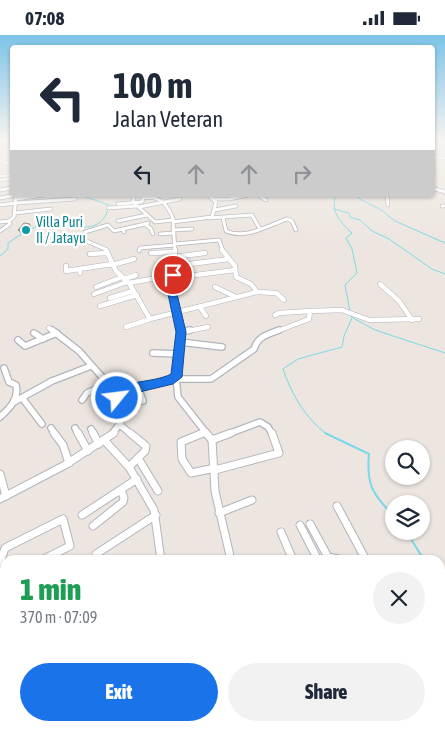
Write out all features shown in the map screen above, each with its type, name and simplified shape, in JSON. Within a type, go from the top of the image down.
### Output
[{"type":"street","points":[[0,207],[16,199],[30,197]]},
{"type":"street","points":[[133,202],[134,197]]},
{"type":"street","points":[[108,208],[143,201],[143,197]]},
{"type":"street","points":[[158,197],[164,202],[174,221],[172,294],[181,332],[176,389],[180,400],[212,440],[215,469],[214,488],[230,555]]},
{"type":"street","points":[[209,218],[215,210],[214,199],[238,197]]},
{"type":"street","points":[[261,197],[266,200]]},
{"type":"street","points":[[387,197],[388,205]]},
{"type":"street","points":[[0,198],[75,199]]},
{"type":"street","points":[[0,222],[9,221],[14,217],[16,199]]},
{"type":"street","points":[[119,206],[138,206],[180,199]]},
{"type":"street","points":[[133,202],[154,222]]},
{"type":"street","points":[[119,206],[124,213]]},
{"type":"street","points":[[215,210],[236,206]]},
{"type":"street","points":[[15,213],[51,209]]},
{"type":"street","points":[[118,221],[147,215]]},
{"type":"street","points":[[85,232],[108,225],[114,231],[154,222],[252,215],[260,229]]},
{"type":"street","points":[[223,218],[226,231],[229,233]]},
{"type":"street","points":[[257,291],[251,284],[236,277],[233,263],[223,253],[219,240],[221,235],[260,229],[287,219],[292,221],[296,230]]},
{"type":"street","points":[[0,231],[10,224],[9,221]]},
{"type":"street","points":[[145,224],[151,229],[153,234]]},
{"type":"street","points":[[160,234],[192,229]]},
{"type":"street","points":[[84,240],[105,249],[112,265],[126,280],[150,319]]},
{"type":"street","points":[[139,251],[139,249],[153,246],[219,240]]},
{"type":"street","points":[[90,254],[107,253]]},
{"type":"street","points":[[151,253],[205,253]]},
{"type":"street","points":[[66,267],[66,271],[80,271],[134,259]]},
{"type":"street","points":[[174,266],[229,259]]},
{"type":"street","points":[[96,287],[126,280],[235,270]]},
{"type":"street","points":[[94,293],[136,275]]},
{"type":"street","points":[[380,284],[399,301],[412,320]]},
{"type":"street","points":[[215,287],[236,297]]},
{"type":"street","points":[[126,327],[257,291],[275,292],[280,294],[284,300]]},
{"type":"street","points":[[110,298],[135,293]]},
{"type":"street","points":[[100,306],[135,293]]},
{"type":"street","points":[[200,307],[206,316]]},
{"type":"street","points":[[118,395],[138,387],[176,378],[211,379],[254,349],[261,337],[309,319],[310,311]]},
{"type":"street","points":[[277,313],[347,311],[369,320],[419,319]]},
{"type":"street","points":[[181,332],[208,327]]},
{"type":"street","points":[[49,328],[79,351],[106,384],[118,395]]},
{"type":"street","points":[[34,333],[43,339]]},
{"type":"street","points":[[18,340],[25,346],[56,333]]},
{"type":"street","points":[[180,342],[222,347]]},
{"type":"street","points":[[153,353],[179,354]]},
{"type":"street","points":[[0,417],[14,402],[23,399],[52,381],[92,366]]},
{"type":"street","points":[[4,368],[9,382],[17,387],[14,402]]},
{"type":"street","points":[[82,400],[87,393],[106,384]]},
{"type":"street","points":[[138,387],[143,401]]},
{"type":"street","points":[[118,395],[117,403],[120,425],[146,447],[145,451],[128,467]]},
{"type":"street","points":[[23,399],[42,424]]},
{"type":"street","points":[[206,431],[181,442],[184,462],[187,470],[191,473],[279,453],[272,432],[260,422],[212,440]]},
{"type":"street","points":[[0,474],[3,497],[69,463],[101,442],[120,425]]},
{"type":"street","points":[[51,428],[63,445],[69,463]]},
{"type":"street","points":[[75,428],[88,451]]},
{"type":"street","points":[[91,429],[101,442],[128,467],[137,479],[156,515],[160,555]]},
{"type":"street","points":[[138,458],[158,491]]},
{"type":"street","points":[[82,515],[137,479]]},
{"type":"street","points":[[93,526],[123,502],[124,498],[121,490]]},
{"type":"street","points":[[219,513],[252,500]]},
{"type":"street","points":[[337,506],[363,555]]},
{"type":"street","points":[[96,554],[156,515]]},
{"type":"street","points":[[3,555],[5,548],[63,519],[70,546],[52,555]]},
{"type":"street","points":[[310,524],[325,555]]},
{"type":"street","points":[[300,525],[315,555]]},
{"type":"street","points":[[281,532],[291,555]]},
{"type":"building","points":[[24,223],[30,224],[24,230],[18,230]]},
{"type":"waterway","points":[[28,230],[41,225],[51,224],[80,227],[95,225],[106,215],[109,205],[86,197]]},
{"type":"waterway","points":[[334,209],[335,197]]},
{"type":"waterway","points":[[357,197],[383,211],[395,221],[445,243]]},
{"type":"waterway","points":[[334,209],[349,213],[350,217],[360,220],[372,231],[389,239],[432,269],[445,274]]},
{"type":"waterway","points":[[334,209],[340,221],[352,233],[346,238],[352,249],[357,273],[345,285],[350,312]]},
{"type":"waterway","points":[[0,256],[8,249],[8,243],[23,233]]},
{"type":"waterway","points":[[327,434],[306,414],[290,387],[283,369],[298,359],[342,347],[344,336],[352,318],[351,315]]},
{"type":"waterway","points":[[353,318],[375,330],[445,353]]},
{"type":"waterway","points":[[327,434],[369,454],[368,465],[372,489],[385,506]]},
{"type":"waterway","points":[[412,540],[421,555]]},
{"type":"place","name":"Villa Puri II / Jatayu","points":[[26,230]]},
{"type":"route","points":[[117,398],[122,392],[176,377],[181,332],[172,294],[173,275]]}]
